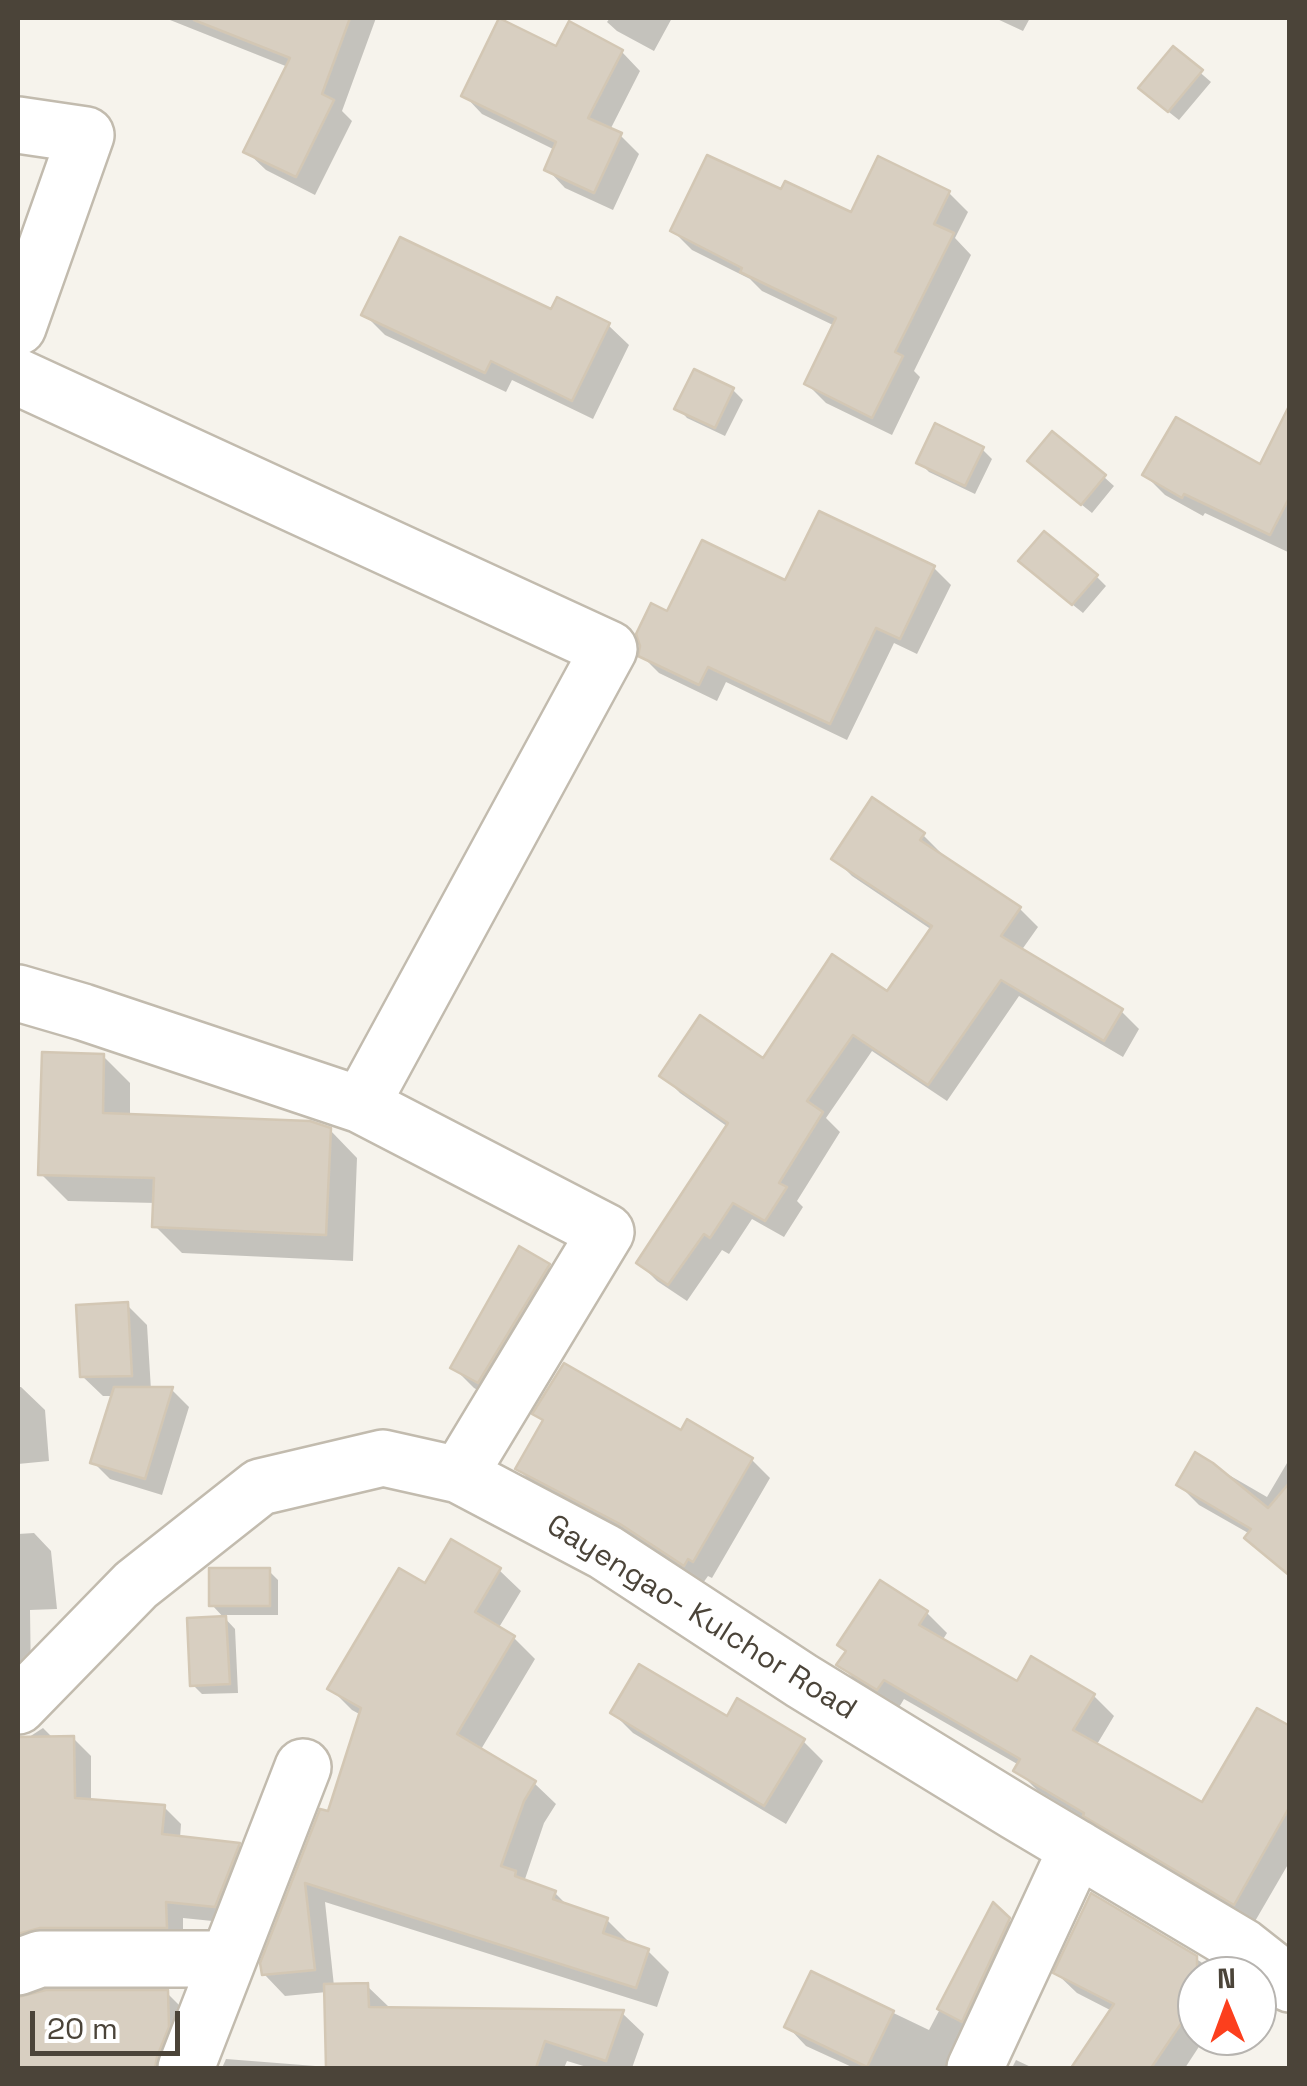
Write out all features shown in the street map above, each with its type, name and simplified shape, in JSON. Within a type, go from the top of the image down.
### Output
[{"type":"street","points":[[18,125],[86,135],[18,327]]},
{"type":"street","points":[[18,377],[609,649],[361,1105]]},
{"type":"street","points":[[18,992],[361,1105],[606,1232],[459,1475]]},
{"type":"street","name":"Gayengao- Kulchor Road","points":[[18,1706],[136,1585],[260,1487],[383,1458],[459,1475],[605,1552],[802,1681],[1243,1947],[1290,1984]]},
{"type":"street","points":[[186,2068],[303,1767]]},
{"type":"street","points":[[975,2068],[1077,1848]]},
{"type":"street","points":[[18,1967],[40,1959],[228,1959]]},
{"type":"building","points":[[195,18],[350,18],[322,94],[334,100],[296,177],[243,152],[290,58]]},
{"type":"building","points":[[499,18],[556,46],[569,21],[623,50],[588,118],[622,133],[594,193],[544,170],[556,142],[461,96]]},
{"type":"building","points":[[1173,46],[1203,70],[1168,112],[1138,88]]},
{"type":"building","points":[[707,155],[781,189],[785,181],[851,212],[878,156],[950,191],[934,224],[954,233],[895,352],[903,356],[872,418],[804,384],[836,318],[740,272],[742,268],[670,231]]},
{"type":"building","points":[[400,237],[551,309],[557,297],[610,323],[572,401],[491,361],[485,373],[361,315]]},
{"type":"building","points":[[694,369],[734,388],[715,428],[674,409]]},
{"type":"building","points":[[1290,404],[1290,496],[1270,535],[1184,494],[1182,498],[1142,475],[1176,417],[1260,464]]},
{"type":"building","points":[[935,423],[984,447],[965,486],[916,463]]},
{"type":"building","points":[[1052,431],[1106,475],[1081,505],[1027,461]]},
{"type":"building","points":[[819,511],[935,566],[900,639],[876,628],[830,724],[708,667],[699,685],[638,656],[636,634],[651,603],[667,611],[702,540],[785,580]]},
{"type":"building","points":[[1044,531],[1098,575],[1072,605],[1018,561]]},
{"type":"building","points":[[872,797],[925,833],[920,840],[1021,907],[1001,936],[1123,1009],[1104,1041],[1001,980],[928,1085],[853,1035],[807,1101],[823,1112],[779,1183],[787,1187],[765,1221],[733,1203],[710,1238],[704,1234],[668,1285],[636,1263],[728,1123],[659,1076],[700,1015],[763,1058],[832,954],[887,991],[932,926],[831,859]]},
{"type":"building","points":[[42,1052],[104,1054],[103,1113],[310,1121],[331,1128],[326,1235],[152,1227],[154,1178],[38,1175]]},
{"type":"building","points":[[519,1246],[550,1264],[478,1383],[450,1368]]},
{"type":"building","points":[[128,1302],[132,1376],[80,1377],[76,1305]]},
{"type":"building","points":[[564,1363],[681,1430],[687,1419],[753,1458],[693,1562],[688,1559],[684,1566],[620,1524],[515,1469],[543,1420],[532,1414]]},
{"type":"building","points":[[114,1387],[173,1387],[145,1479],[90,1463]]},
{"type":"building","points":[[1195,1452],[1268,1508],[1290,1482],[1290,1576],[1244,1538],[1251,1529],[1176,1485]]},
{"type":"building","points":[[451,1539],[501,1568],[475,1612],[515,1636],[457,1734],[536,1781],[524,1801],[501,1866],[516,1871],[515,1876],[556,1891],[553,1899],[608,1918],[603,1933],[649,1949],[636,1988],[305,1883],[315,1970],[262,1975],[260,1963],[320,1809],[328,1811],[361,1708],[327,1689],[399,1568],[425,1583]]},
{"type":"building","points":[[209,1568],[270,1568],[270,1606],[209,1606]]},
{"type":"building","points":[[880,1580],[928,1611],[919,1625],[1017,1681],[1031,1656],[1095,1694],[1073,1730],[1202,1802],[1257,1708],[1290,1726],[1290,1806],[1234,1905],[1013,1771],[1020,1759],[884,1680],[877,1690],[836,1665],[846,1651],[837,1645]]},
{"type":"building","points":[[226,1616],[230,1684],[190,1686],[187,1618]]},
{"type":"building","points":[[639,1664],[727,1716],[737,1698],[805,1739],[764,1806],[610,1713]]},
{"type":"building","points":[[74,1736],[75,1798],[165,1805],[162,1834],[240,1843],[215,1907],[166,1902],[167,1928],[40,1928],[18,1934],[18,1737]]},
{"type":"building","points":[[1091,1893],[1197,1956],[1177,1956],[1177,2030],[1151,2068],[1071,2068],[1114,2004],[1053,1973]]},
{"type":"building","points":[[993,1902],[1010,1918],[962,2022],[937,2009]]},
{"type":"building","points":[[811,1971],[894,2011],[867,2067],[784,2027]]},
{"type":"building","points":[[368,1983],[369,2007],[624,2010],[606,2061],[545,2041],[536,2068],[326,2068],[324,1984]]},
{"type":"building","points":[[46,1990],[168,1990],[169,2027],[155,2068],[18,2068],[18,1997]]}]
